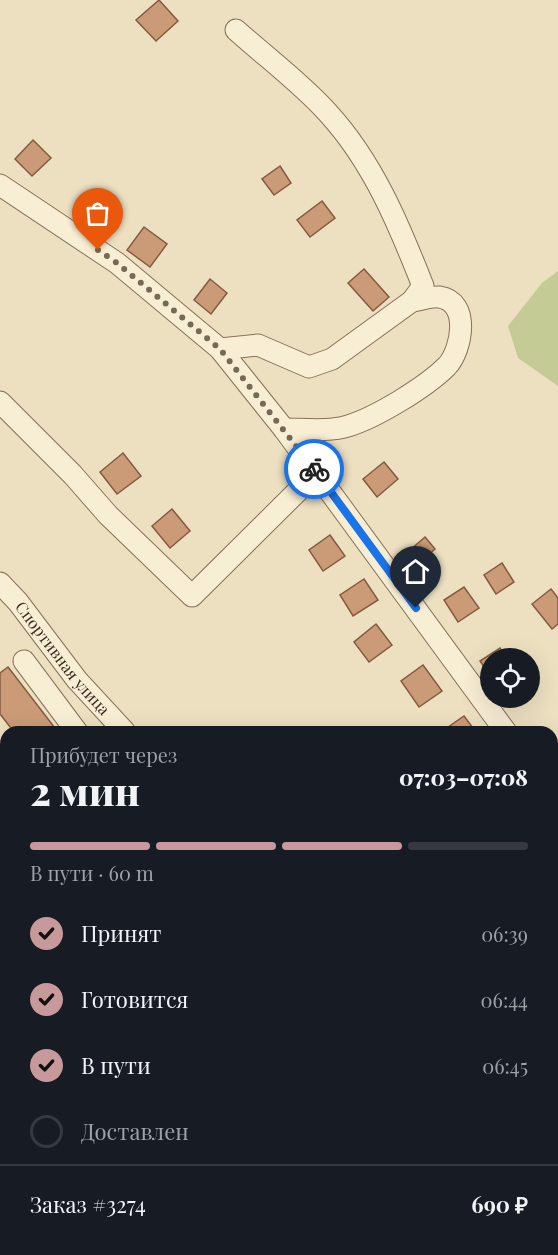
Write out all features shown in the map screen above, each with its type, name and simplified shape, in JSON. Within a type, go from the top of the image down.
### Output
[{"type":"street","points":[[220,349],[258,345],[309,367],[332,359],[411,301],[423,286],[399,223],[377,182],[328,113],[236,30]]},
{"type":"street","points":[[0,185],[117,263],[220,349],[284,429],[502,726]]},
{"type":"street","points":[[284,429],[347,426],[384,408],[447,366],[458,350],[459,315],[450,303],[440,297],[411,301]]},
{"type":"street","points":[[0,402],[66,467],[108,515],[192,596],[316,473]]},
{"type":"street","name":"Спортивная улица","points":[[0,583],[18,602],[76,680],[119,726]]},
{"type":"street","points":[[24,661],[73,726]]},
{"type":"green space","points":[[558,271],[558,386],[518,358],[508,326],[542,283]]},
{"type":"building","points":[[159,0],[178,21],[156,41],[136,20]]},
{"type":"building","points":[[33,140],[51,158],[32,176],[15,159]]},
{"type":"building","points":[[280,166],[291,183],[274,195],[262,179]]},
{"type":"building","points":[[322,201],[335,218],[310,237],[297,220]]},
{"type":"building","points":[[144,227],[167,244],[150,267],[127,250]]},
{"type":"building","points":[[364,269],[389,297],[373,311],[348,283]]},
{"type":"building","points":[[210,279],[227,293],[211,314],[194,300]]},
{"type":"building","points":[[123,453],[141,476],[117,494],[100,472]]},
{"type":"building","points":[[384,462],[398,479],[377,497],[363,479]]},
{"type":"building","points":[[172,509],[190,531],[170,548],[152,526]]},
{"type":"building","points":[[330,535],[345,556],[323,571],[309,550]]},
{"type":"building","points":[[425,537],[435,549],[421,562],[410,550]]},
{"type":"building","points":[[502,563],[514,582],[496,594],[484,575]]},
{"type":"building","points":[[364,579],[378,600],[353,616],[340,595]]},
{"type":"building","points":[[464,587],[479,608],[458,622],[444,600]]},
{"type":"building","points":[[551,589],[558,598],[558,624],[552,629],[532,604]]},
{"type":"building","points":[[376,624],[392,645],[369,662],[354,642]]},
{"type":"building","points":[[423,665],[442,691],[419,707],[401,681]]},
{"type":"building","points":[[8,667],[53,726],[9,726],[0,714],[0,673]]},
{"type":"building","points":[[464,716],[472,726],[450,726]]},
{"type":"way so far","points":[[98,250],[117,263],[220,349],[314,469]]},
{"type":"route","points":[[314,469],[416,608]]}]
